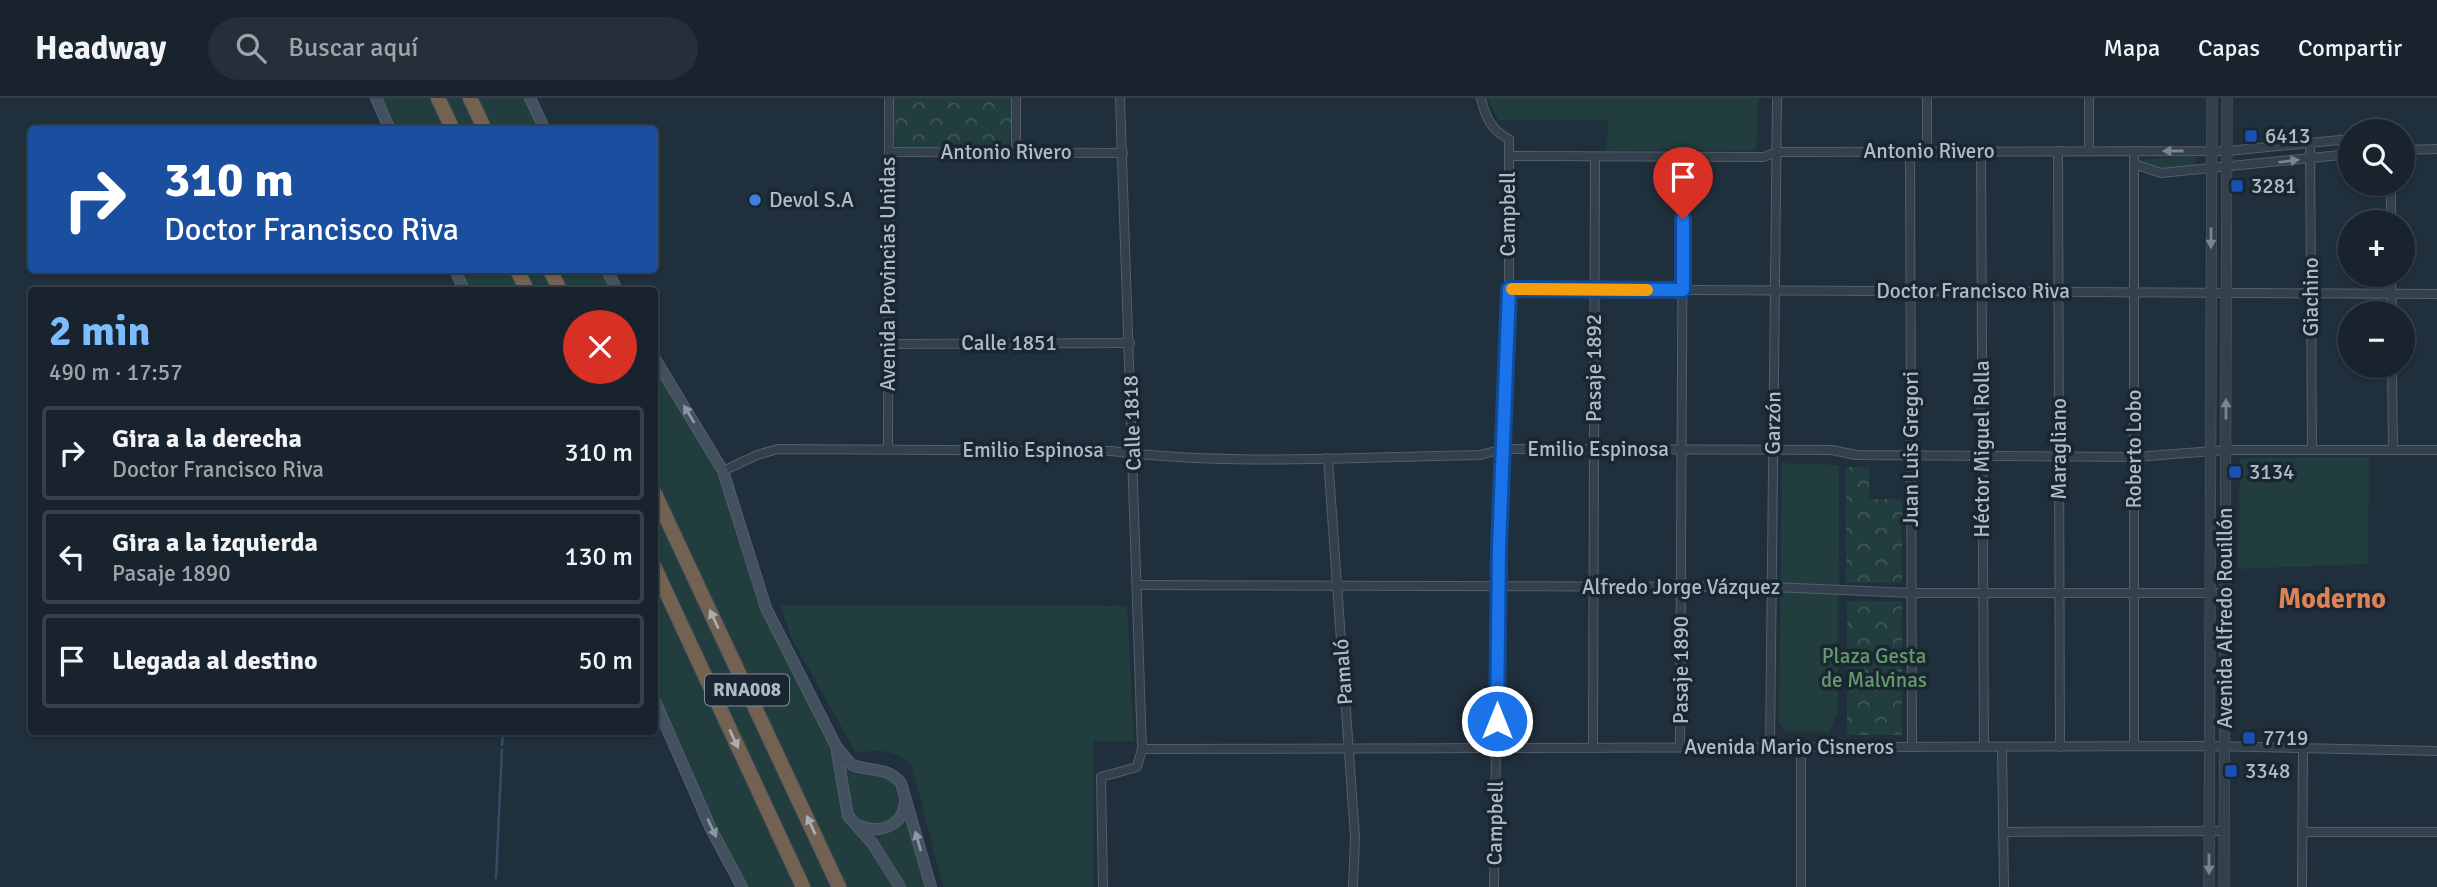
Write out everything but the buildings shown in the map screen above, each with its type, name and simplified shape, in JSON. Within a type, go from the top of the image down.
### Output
[{"type":"highway","points":[[438,98],[451,126]]},
{"type":"highway","points":[[470,98],[483,126]]},
{"type":"highway","name":"RNA008","points":[[658,501],[839,887]]},
{"type":"highway","name":"RNA008","points":[[658,575],[803,887]]},
{"type":"main road","points":[[376,98],[388,126]]},
{"type":"main road","points":[[530,98],[543,126]]},
{"type":"main road","points":[[658,364],[723,471],[766,608],[836,746],[852,765],[893,774],[906,794],[931,887]]},
{"type":"main road","points":[[658,708],[712,829],[742,887]]},
{"type":"main road","points":[[836,746],[844,805],[900,887]]},
{"type":"main road","points":[[844,794],[852,777],[869,768]]},
{"type":"main road","points":[[856,824],[879,830],[891,826],[900,818],[906,794]]},
{"type":"street","name":"Avenida Provincias Unidas","points":[[888,450],[889,98]]},
{"type":"street","points":[[1016,98],[1016,152]]},
{"type":"street","name":"Calle 1818","points":[[1121,98],[1142,749]]},
{"type":"street","name":"Campbell","points":[[1481,98],[1484,111],[1497,133],[1509,139],[1509,289],[1498,586],[1494,887]]},
{"type":"street","name":"Garzón","points":[[1770,747],[1777,98]]},
{"type":"street","points":[[1927,98],[1927,151]]},
{"type":"street","points":[[2089,98],[2089,151]]},
{"type":"street","name":"Avenida Alfredo Rouillón","points":[[2209,887],[2212,98]]},
{"type":"street","name":"Avenida Alfredo Rouillón","points":[[2224,887],[2227,98]]},
{"type":"street","name":"Antonio Rivero","points":[[1508,156],[1764,158],[1776,152],[2228,151],[2338,140]]},
{"type":"street","name":"Giachino","points":[[2310,143],[2312,450]]},
{"type":"street","points":[[2415,150],[2437,149]]},
{"type":"street","name":"Juan Luis Gregori","points":[[1910,151],[1912,747]]},
{"type":"street","name":"Héctor Miguel Rolla","points":[[1981,151],[1984,747]]},
{"type":"street","name":"Maragliano","points":[[2058,151],[2060,747]]},
{"type":"street","name":"Roberto Lobo","points":[[2134,151],[2134,746]]},
{"type":"street","name":"Antonio Rivero","points":[[889,152],[1123,153]]},
{"type":"street","name":"Pasaje 1892","points":[[1592,748],[1595,156]]},
{"type":"street","points":[[2134,164],[2161,173],[2338,156]]},
{"type":"street","name":"Pasaje 1890","points":[[1680,747],[1683,172]]},
{"type":"street","points":[[2391,287],[2391,301]]},
{"type":"street","name":"Doctor Francisco Riva","points":[[1509,289],[2437,294]]},
{"type":"street","name":"Calle 1851","points":[[888,344],[1130,343]]},
{"type":"street","points":[[2392,378],[2393,450]]},
{"type":"street","name":"Emilio Espinosa","points":[[723,471],[757,455],[778,449],[1111,450],[1161,457],[1328,458],[1480,455],[1503,449],[1773,450],[1911,456],[2135,457],[2226,450],[2437,450]]},
{"type":"street","name":"Pamaló","points":[[1328,458],[1354,837],[1353,887]]},
{"type":"street","name":"Alfredo Jorge Vázquez","points":[[1137,585],[1772,587],[1911,593],[2225,593]]},
{"type":"street","name":"Avenida Mario Cisneros","points":[[1142,749],[2224,746],[2437,751]]},
{"type":"street","points":[[1801,747],[1801,887]]},
{"type":"street","points":[[2002,747],[2004,887]]},
{"type":"street","points":[[2302,887],[2303,748]]},
{"type":"street","points":[[1104,887],[1101,777],[1137,767],[1142,749]]},
{"type":"street","points":[[2004,832],[2224,831]]},
{"type":"street","points":[[2302,832],[2437,832]]},
{"type":"green space","points":[[376,98],[530,98],[544,126],[389,126]]},
{"type":"green space","points":[[894,98],[1012,98],[1010,143],[1001,149],[899,148],[894,141]]},
{"type":"green space","points":[[1488,98],[1758,98],[1756,150],[1607,151],[1608,120],[1498,120]]},
{"type":"green space","points":[[2196,155],[2195,166],[2161,170],[2141,163],[2140,160]]},
{"type":"green space","points":[[456,273],[608,273],[616,287],[463,287]]},
{"type":"green space","points":[[658,364],[723,471],[766,608],[844,758],[893,774],[931,887],[742,887],[658,705]]},
{"type":"green space","points":[[2369,457],[2368,564],[2238,569],[2240,458]]},
{"type":"green space","points":[[1782,463],[1839,465],[1838,710],[1830,731],[1786,732],[1779,721]]},
{"type":"green space","name":"Plaza Gesta de Malvinas","points":[[1846,467],[1869,467],[1869,499],[1902,499],[1902,583],[1846,583]]},
{"type":"green space","name":"Plaza Gesta de Malvinas","points":[[1847,601],[1902,601],[1902,735],[1847,735]]},
{"type":"green space","points":[[780,605],[1127,606],[1134,741],[1094,741],[1094,887],[943,887],[912,766],[893,753],[856,753],[791,637]]},
{"type":"waterway","points":[[502,745],[503,735]]},
{"type":"waterway","points":[[496,878],[502,750]]},
{"type":"slow traffic","points":[[1512,289],[1647,290]]},
{"type":"place","name":"6413","points":[[2251,136]]},
{"type":"place","name":"3281","points":[[2237,186]]},
{"type":"place","name":"Devol S.A","points":[[755,200]]},
{"type":"place","name":"3134","points":[[2235,472]]},
{"type":"place","name":"7719","points":[[2249,738]]},
{"type":"place","name":"3348","points":[[2231,771]]},
{"type":"district","name":"Moderno","points":[[2332,599]]},
{"type":"route","points":[[1497,721],[1499,547],[1509,289],[1683,290],[1683,219]]}]
